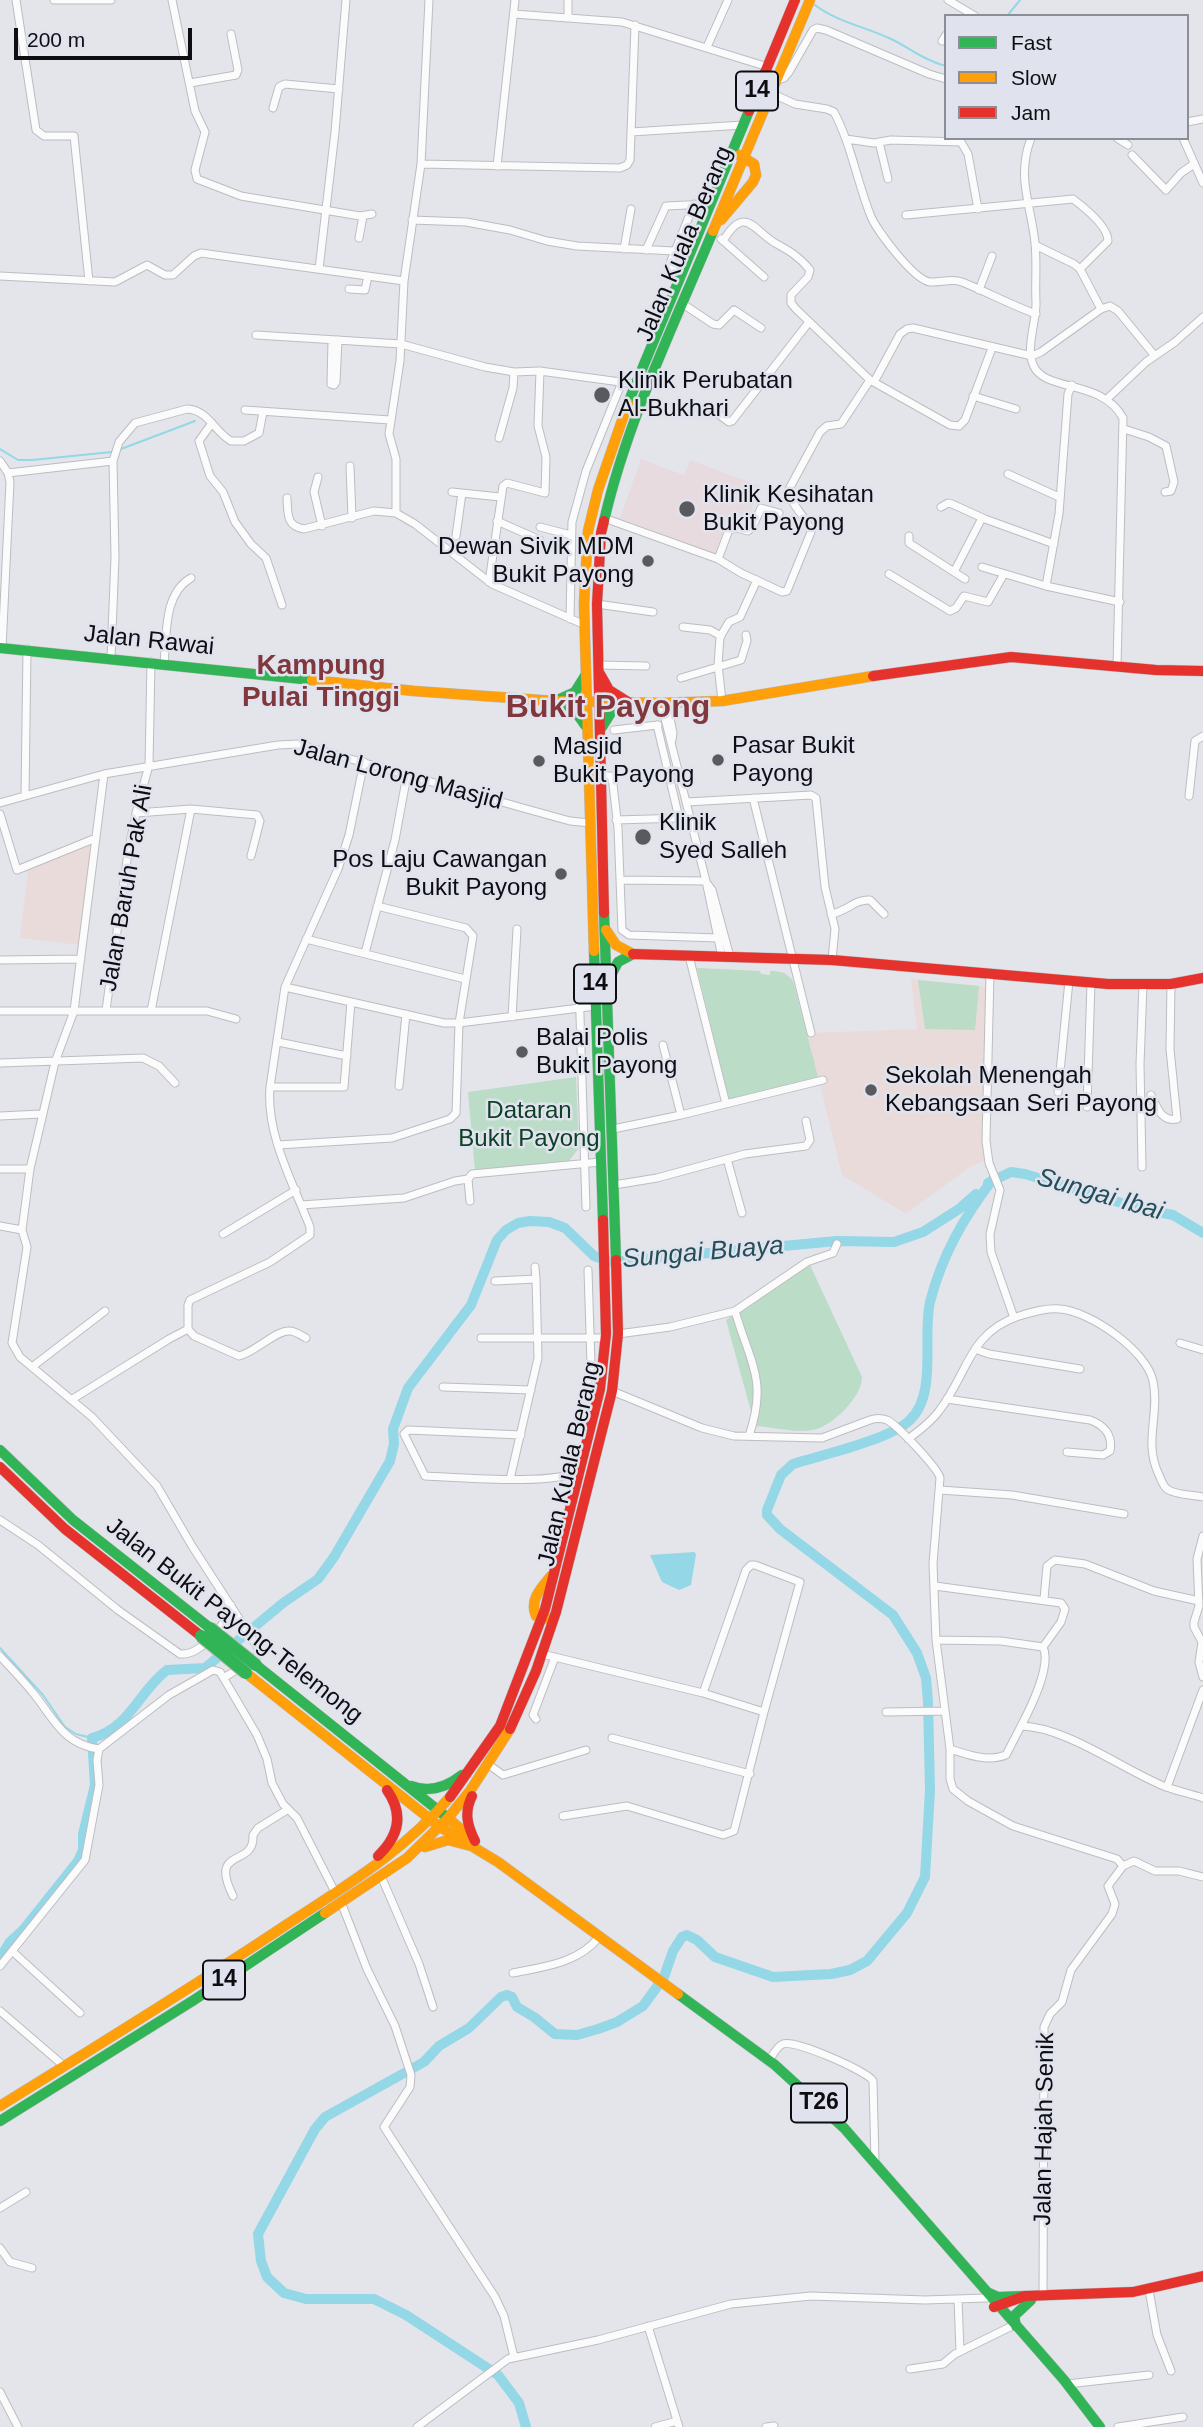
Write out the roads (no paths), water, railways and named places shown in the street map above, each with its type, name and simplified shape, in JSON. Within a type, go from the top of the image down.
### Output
[{"type":"main road","name":"Jalan Kuala Berang","points":[[594,669],[584,625],[588,531],[598,490],[622,421],[629,383],[680,274],[768,67],[796,10],[810,0]]},
{"type":"main road","name":"Jalan Kuala Berang","points":[[609,1236],[614,1185],[612,1129],[590,824],[598,562],[604,518],[647,388],[773,87],[796,10]]},
{"type":"main road","points":[[712,231],[756,175],[754,164],[744,156],[734,156],[724,169]]},
{"type":"main road","name":"Jalan Rawai","points":[[1,648],[111,657],[370,687],[554,701],[722,701],[843,680],[1005,657],[1156,670],[1203,671]]},
{"type":"main road","points":[[554,701],[575,692],[594,669],[609,690],[628,702]]},
{"type":"main road","points":[[554,701],[565,703],[576,710],[594,730],[617,707],[628,702]]},
{"type":"main road","name":"Jalan Kuala Berang","points":[[0,2106],[338,1897],[381,1876],[407,1858],[508,1734],[542,1673],[549,1655],[556,1612],[611,1391],[611,1275],[601,1162],[596,1006],[601,984],[604,923],[601,776],[594,730]]},
{"type":"main road","points":[[604,923],[616,945],[633,954],[832,960],[1091,983],[1171,984],[1203,978]]},
{"type":"main road","points":[[601,984],[618,962],[633,954]]},
{"type":"main road","name":"Jalan Kuala Berang","points":[[484,1762],[511,1701],[541,1619],[612,1336]]},
{"type":"main road","name":"Jalan Bukit Payong-Telemong","points":[[0,1450],[73,1520],[205,1632],[404,1783],[439,1819]]},
{"type":"main road","name":"Jalan Bukit Payong-Telemong","points":[[0,1467],[65,1529],[205,1632]]},
{"type":"main road","points":[[541,1619],[548,1619],[556,1612]]},
{"type":"main road","name":"Jalan Bukit Payong-Telemong","points":[[251,1669],[344,1750],[439,1819]]},
{"type":"main road","points":[[344,1750],[393,1797],[399,1815],[392,1843],[347,1885]]},
{"type":"main road","points":[[404,1783],[418,1789],[441,1788],[484,1762]]},
{"type":"main road","points":[[473,1843],[466,1823],[466,1813],[484,1762]]},
{"type":"main road","name":"Jalan Kuala Berang","points":[[0,2121],[194,2000],[338,1897],[347,1885],[439,1819]]},
{"type":"main road","points":[[439,1819],[473,1843]]},
{"type":"main road","points":[[407,1858],[433,1842],[442,1840],[473,1843]]},
{"type":"main road","name":"T26","points":[[473,1843],[769,2060],[815,2099],[875,2162],[945,2245],[953,2249],[1065,2389],[1076,2398]]},
{"type":"main road","points":[[995,2304],[998,2297],[1150,2290],[1203,2276]]},
{"type":"main road","points":[[995,2304],[1034,2297]]},
{"type":"main road","points":[[1013,2326],[1017,2313],[1034,2297]]},
{"type":"main road","name":"T26","points":[[1013,2326],[1067,2384],[1100,2427]]},
{"type":"street","points":[[16,0],[34,126],[44,136],[75,135],[89,281]]},
{"type":"street","points":[[54,0],[111,0]]},
{"type":"street","points":[[172,0],[197,117],[206,135],[195,170],[197,179],[241,196],[363,216],[372,214]]},
{"type":"street","points":[[319,269],[340,89],[346,0]]},
{"type":"street","points":[[396,513],[396,460],[389,438],[390,420],[401,344],[404,281],[421,164],[429,0]]},
{"type":"street","points":[[497,166],[515,0]]},
{"type":"street","points":[[568,0],[568,18]]},
{"type":"street","points":[[707,47],[728,0]]},
{"type":"street","points":[[948,0],[972,14]]},
{"type":"street","points":[[957,14],[961,7]]},
{"type":"street","points":[[514,13],[622,22],[768,67]]},
{"type":"street","points":[[421,164],[624,167],[630,160],[635,25]]},
{"type":"street","points":[[944,78],[817,28],[813,30],[789,72],[773,87],[795,104],[831,110],[837,116],[871,218],[899,255],[924,281],[959,281],[1036,314]]},
{"type":"street","points":[[190,83],[236,75],[238,69],[231,34]]},
{"type":"street","points":[[273,108],[279,87],[285,84],[340,89]]},
{"type":"street","points":[[631,132],[743,125]]},
{"type":"street","points":[[846,139],[861,142],[961,142],[968,154],[978,209]]},
{"type":"street","points":[[1030,140],[1023,166],[1035,245],[1036,314],[1031,343],[1036,370],[1043,376],[1107,399],[1120,412],[1124,429],[1117,666]]},
{"type":"street","points":[[1120,140],[1128,145]]},
{"type":"street","points":[[1183,140],[1203,183]]},
{"type":"street","points":[[879,142],[888,180]]},
{"type":"street","points":[[1132,155],[1166,190],[1181,173],[1194,164]]},
{"type":"street","points":[[906,215],[1073,199],[1105,230],[1108,241],[1080,269]]},
{"type":"street","points":[[680,274],[670,268],[674,251],[694,204]]},
{"type":"street","points":[[646,250],[666,206],[709,204]]},
{"type":"street","points":[[624,249],[631,209]]},
{"type":"street","points":[[359,238],[363,216]]},
{"type":"street","points":[[412,220],[466,222],[510,230],[547,241],[674,251]]},
{"type":"street","points":[[723,241],[734,226],[747,222],[789,250],[810,270],[808,277],[793,292],[790,299],[793,306],[872,381],[955,426],[965,420],[992,348]]},
{"type":"street","points":[[712,231],[764,277]]},
{"type":"street","points":[[1035,245],[1080,269],[1101,309]]},
{"type":"street","points":[[0,276],[115,282],[147,265],[165,275],[173,275],[201,253],[404,281]]},
{"type":"street","points":[[979,290],[992,256]]},
{"type":"street","points":[[349,289],[365,290],[368,276]]},
{"type":"street","points":[[682,303],[713,324],[719,325],[734,310],[761,328]]},
{"type":"street","points":[[604,518],[718,559],[782,592],[787,591],[811,532],[810,525],[789,495],[789,489],[818,435],[827,426],[841,424],[872,381],[900,334],[906,329],[913,328],[1032,356],[1101,309],[1110,306],[1118,311],[1154,356]]},
{"type":"street","points":[[1107,399],[1127,379],[1203,317]]},
{"type":"street","points":[[711,410],[729,422],[732,421],[809,322]]},
{"type":"street","points":[[256,335],[401,344],[485,367],[514,372],[540,371],[629,383],[609,415],[586,471],[571,535],[570,619]]},
{"type":"street","points":[[335,340],[336,382],[333,385],[330,382],[335,340]]},
{"type":"street","points":[[489,582],[503,486],[507,483],[545,493],[546,457],[538,426],[540,371]]},
{"type":"street","points":[[499,438],[513,388],[514,372]]},
{"type":"street","points":[[1046,586],[1054,544],[1068,394],[1072,385]]},
{"type":"street","points":[[973,396],[1016,409]]},
{"type":"street","points":[[111,657],[115,557],[113,461],[119,442],[135,424],[187,409],[195,410],[231,441],[244,441],[259,433],[264,412]]},
{"type":"street","points":[[245,410],[390,420]]},
{"type":"street","points":[[609,415],[622,421]]},
{"type":"street","points":[[212,423],[199,441],[211,476],[223,492],[240,530],[266,558],[282,605]]},
{"type":"street","points":[[1124,429],[1166,446],[1174,482],[1171,491],[1165,492]]},
{"type":"street","points":[[0,461],[8,473],[9,482],[1,648]]},
{"type":"street","points":[[8,473],[113,461]]},
{"type":"street","points":[[350,466],[352,518]]},
{"type":"street","points":[[1008,474],[1059,497]]},
{"type":"street","points":[[318,477],[314,492],[322,526]]},
{"type":"street","points":[[452,492],[500,497]]},
{"type":"street","points":[[456,537],[462,493]]},
{"type":"street","points":[[287,498],[288,519],[294,526],[304,529],[374,511],[396,513],[415,524],[489,582],[584,625]]},
{"type":"street","points":[[941,507],[952,504],[1054,544]]},
{"type":"street","points":[[718,559],[729,530],[751,529],[761,508],[779,513]]},
{"type":"street","points":[[954,572],[982,518]]},
{"type":"street","points":[[497,521],[540,540]]},
{"type":"street","points":[[540,527],[571,535]]},
{"type":"street","points":[[909,536],[908,542],[965,579]]},
{"type":"street","points":[[982,566],[1046,586],[1120,602]]},
{"type":"street","points":[[888,574],[950,611],[956,608],[964,596],[988,602],[1004,574]]},
{"type":"street","name":"Jalan Baruh Pak Ali","points":[[106,1010],[136,813],[149,765],[158,662],[173,598],[181,584],[191,578]]},
{"type":"street","points":[[722,701],[718,665],[721,636],[729,622],[740,617],[757,580]]},
{"type":"street","points":[[597,604],[653,612]]},
{"type":"street","points":[[683,627],[710,630],[721,636]]},
{"type":"street","points":[[681,678],[741,660],[747,641],[746,635]]},
{"type":"street","points":[[25,796],[27,649]]},
{"type":"street","points":[[594,669],[646,666]]},
{"type":"street","points":[[664,703],[666,724],[718,938],[726,957]]},
{"type":"street","points":[[664,703],[673,733],[672,741]]},
{"type":"street","points":[[614,730],[666,724]]},
{"type":"street","points":[[657,725],[679,818]]},
{"type":"street","points":[[1189,796],[1194,746],[1197,738],[1203,736]]},
{"type":"street","name":"Jalan Lorong Masjid","points":[[0,803],[104,774],[285,744],[305,745],[546,814],[590,824]]},
{"type":"street","points":[[306,1338],[290,1331],[283,1332],[258,1348],[239,1356],[231,1355],[194,1336],[188,1329],[188,1305],[190,1300],[270,1262],[307,1238],[310,1227],[278,1145],[269,1103],[270,1087],[285,987],[338,869],[349,835],[364,762]]},
{"type":"street","points":[[104,774],[74,1010],[55,1062],[30,1169],[22,1230],[27,1247],[12,1343],[15,1352],[105,1430],[157,1486],[260,1651],[258,1656],[225,1677]]},
{"type":"street","points":[[365,953],[395,840],[407,775]]},
{"type":"street","points":[[601,776],[612,776],[621,927],[625,933],[718,938]]},
{"type":"street","points":[[687,802],[811,795],[816,798],[825,887],[835,929],[832,960]]},
{"type":"street","points":[[753,798],[811,1033]]},
{"type":"street","points":[[136,813],[191,809],[257,815],[260,821],[251,856]]},
{"type":"street","points":[[151,1011],[191,809]]},
{"type":"street","points":[[0,814],[17,870],[96,838]]},
{"type":"street","points":[[616,820],[690,818]]},
{"type":"street","points":[[620,880],[706,881]]},
{"type":"street","points":[[706,881],[712,890],[726,957]]},
{"type":"street","points":[[831,914],[841,912],[863,899],[870,900],[884,914]]},
{"type":"street","points":[[278,1145],[392,1138],[450,1119],[457,1110],[459,1023],[473,940],[469,929],[377,905]]},
{"type":"street","points":[[512,1017],[517,929]]},
{"type":"street","points":[[306,939],[465,979]]},
{"type":"street","points":[[689,956],[726,1104]]},
{"type":"street","points":[[0,960],[81,959]]},
{"type":"street","points":[[990,974],[986,1141],[1000,1194],[989,1241],[1014,1318]]},
{"type":"street","points":[[1058,1092],[1069,981]]},
{"type":"street","points":[[1087,1107],[1091,983]]},
{"type":"street","points":[[586,1207],[579,984],[601,984]]},
{"type":"street","points":[[1150,1095],[1162,1116],[1169,1120],[1177,1119],[1171,1074],[1171,984]]},
{"type":"street","points":[[1142,1167],[1140,1064],[1143,985]]},
{"type":"street","points":[[285,987],[444,1023],[596,1006]]},
{"type":"street","points":[[270,1087],[344,1087],[351,1002]]},
{"type":"street","points":[[0,1011],[207,1011],[236,1019]]},
{"type":"street","points":[[399,1086],[406,1014]]},
{"type":"street","points":[[278,1042],[347,1056]]},
{"type":"street","points":[[663,1045],[681,1115]]},
{"type":"street","points":[[0,1063],[143,1058],[159,1066],[175,1083]]},
{"type":"street","points":[[582,1075],[598,1073]]},
{"type":"street","points":[[612,1129],[822,1080]]},
{"type":"street","points":[[0,1116],[41,1114]]},
{"type":"street","points":[[614,1185],[657,1178],[745,1154],[806,1146],[810,1140],[806,1121]]},
{"type":"street","points":[[727,1159],[742,1213]]},
{"type":"street","points":[[302,1205],[404,1198],[468,1179],[472,1174],[601,1162]]},
{"type":"street","points":[[0,1169],[30,1169]]},
{"type":"street","points":[[468,1179],[470,1201]]},
{"type":"street","points":[[223,1234],[296,1190]]},
{"type":"street","points":[[0,1226],[22,1230]]},
{"type":"street","points":[[481,1338],[612,1336],[670,1327],[735,1311],[807,1262],[833,1253],[837,1244]]},
{"type":"street","points":[[510,1479],[538,1357],[535,1267]]},
{"type":"street","points":[[584,1394],[591,1365],[592,1338],[588,1270]]},
{"type":"street","points":[[495,1281],[536,1279]]},
{"type":"street","points":[[906,1438],[926,1426],[947,1399],[975,1349],[990,1331],[1014,1318],[1040,1310],[1077,1312],[1101,1325],[1144,1362],[1153,1381],[1155,1409],[1152,1457],[1165,1488],[1203,1497]]},
{"type":"street","points":[[32,1367],[105,1311]]},
{"type":"street","points":[[735,1311],[755,1367],[759,1388],[755,1418],[749,1436]]},
{"type":"street","points":[[71,1399],[188,1329]]},
{"type":"street","points":[[1180,1343],[1203,1350]]},
{"type":"street","points":[[975,1349],[989,1354],[1080,1369]]},
{"type":"street","points":[[443,1387],[531,1390]]},
{"type":"street","points":[[611,1391],[702,1429],[725,1435],[822,1438],[877,1418],[891,1423],[939,1472],[940,1490],[933,1564],[936,1640],[953,1789],[959,1796],[1013,1826],[1116,1859],[1122,1866],[1134,1861],[1155,1871],[1179,1871],[1203,1877]]},
{"type":"street","points":[[947,1399],[1090,1420],[1104,1428],[1111,1439],[1110,1451],[1103,1455],[1067,1452]]},
{"type":"street","points":[[521,1434],[408,1430],[404,1434],[425,1476],[510,1479],[565,1476],[579,1470]]},
{"type":"street","points":[[940,1490],[1012,1495],[1124,1514]]},
{"type":"street","points":[[0,1520],[38,1545],[118,1610],[180,1654],[191,1653],[220,1628],[229,1615],[231,1605]]},
{"type":"street","points":[[1203,1536],[1197,1559],[1199,1601],[1194,1627],[1202,1642],[1199,1662],[1203,1677]]},
{"type":"street","points":[[1044,1599],[1047,1566],[1055,1560],[1085,1564],[1154,1591],[1199,1601]]},
{"type":"street","points":[[563,1816],[627,1806],[723,1835],[734,1831],[800,1582],[755,1565],[746,1570],[703,1693]]},
{"type":"street","points":[[934,1586],[1061,1603],[1065,1613],[1043,1647]]},
{"type":"street","points":[[936,1640],[1002,1641],[1043,1647]]},
{"type":"street","points":[[950,1749],[994,1759],[1006,1755],[1040,1684],[1046,1654],[1043,1647]]},
{"type":"street","points":[[549,1655],[703,1693],[764,1712]]},
{"type":"street","points":[[0,1656],[31,1691],[58,1729],[94,1749],[100,1785],[85,1860],[0,1966]]},
{"type":"street","points":[[94,1749],[194,1680],[213,1670],[225,1677],[257,1735],[267,1759],[272,1783],[288,1810],[297,1818],[338,1897],[367,1969],[391,2017],[407,2062],[411,2075],[410,2087],[384,2127],[495,2297],[504,2316],[514,2357]]},
{"type":"street","points":[[536,1718],[533,1715],[542,1673]]},
{"type":"street","points":[[1167,1787],[1203,1690]]},
{"type":"street","points":[[886,1712],[945,1711]]},
{"type":"street","points":[[1021,1726],[1042,1729],[1070,1740],[1167,1787],[1203,1798]]},
{"type":"street","points":[[612,1738],[750,1774]]},
{"type":"street","points":[[484,1762],[503,1775],[586,1750]]},
{"type":"street","points":[[233,1896],[225,1877],[225,1867],[248,1852],[258,1828],[288,1810]]},
{"type":"street","name":"Jalan Hajah Senik","points":[[1034,2297],[1044,2027],[1050,2014],[1062,2002],[1071,1970],[1115,1908],[1108,1886],[1122,1866]]},
{"type":"street","points":[[381,1876],[419,1964],[433,2007]]},
{"type":"street","points":[[513,1973],[571,1958],[589,1949],[599,1937]]},
{"type":"street","points":[[12,1951],[80,2013]]},
{"type":"street","points":[[0,2011],[64,2066]]},
{"type":"street","points":[[769,2060],[779,2046],[789,2043],[870,2076],[873,2081],[875,2162]]},
{"type":"street","points":[[0,2208],[26,2192]]},
{"type":"street","points":[[0,2248],[10,2262],[32,2268]]},
{"type":"street","points":[[1150,2290],[1157,2335],[1171,2371]]},
{"type":"street","points":[[417,2427],[502,2363],[514,2357],[606,2338],[732,2304],[811,2296],[958,2299],[995,2304]]},
{"type":"street","points":[[958,2299],[960,2352]]},
{"type":"street","points":[[648,2326],[678,2424],[656,2427]]},
{"type":"street","points":[[910,2369],[943,2364],[960,2352],[1013,2326]]},
{"type":"street","points":[[1067,2384],[1149,2375]]},
{"type":"street","points":[[0,2392],[18,2427]]},
{"type":"street","points":[[1118,2427],[1183,2417]]},
{"type":"water","points":[[696,1554],[691,1585],[679,1590],[662,1582],[650,1555]]},
{"type":"waterway","points":[[1009,14],[1020,0]]},
{"type":"waterway","points":[[815,5],[833,16],[891,39],[924,58],[944,66]]},
{"type":"waterway","points":[[121,449],[195,421]]},
{"type":"waterway","points":[[0,449],[18,460],[112,452]]},
{"type":"waterway","name":"Sungai Ibai","points":[[988,1183],[1011,1172],[1025,1174],[1138,1208],[1173,1215],[1203,1233]]},
{"type":"waterway","points":[[526,2427],[519,2403],[498,2375],[406,2315],[374,2299],[306,2299],[284,2293],[267,2277],[261,2261],[258,2234],[315,2129],[325,2117],[424,2062],[439,2046],[469,2028],[501,1997],[512,1997],[517,2007],[555,2034],[577,2035],[617,2022],[643,2006],[664,1977],[673,1951],[682,1937],[687,1935],[697,1940],[715,1957],[773,1977],[831,1974],[850,1970],[867,1961],[907,1913],[925,1877],[930,1790],[926,1678],[917,1653],[893,1615],[780,1529],[767,1515],[767,1510],[781,1475],[793,1464],[886,1434],[909,1421],[918,1410],[926,1381],[928,1316],[935,1285],[955,1237],[993,1179]]},
{"type":"waterway","name":"Sungai Buaya","points":[[0,1958],[10,1942],[23,1930],[78,1861],[83,1850],[83,1834],[95,1785],[92,1738],[105,1733],[125,1718],[167,1670],[205,1668],[283,1603],[318,1579],[334,1557],[390,1461],[394,1444],[393,1429],[408,1388],[471,1305],[497,1240],[506,1230],[518,1223],[549,1222],[565,1228],[594,1256],[611,1262],[837,1241],[894,1242],[923,1232],[959,1209],[976,1194]]},
{"type":"waterway","points":[[0,1648],[43,1695],[65,1727],[76,1734],[92,1738]]},
{"type":"place","name":"Klinik Perubatan Al-Bukhari","points":[[602,395]]},
{"type":"place","name":"Klinik Kesihatan Bukit Payong","points":[[687,509]]},
{"type":"place","name":"Dewan Sivik MDM Bukit Payong","points":[[648,561]]},
{"type":"place","name":"Pasar Bukit Payong","points":[[718,760]]},
{"type":"place","name":"Masjid Bukit Payong","points":[[539,761]]},
{"type":"place","name":"Klinik Syed Salleh","points":[[643,837]]},
{"type":"place","name":"Pos Laju Cawangan Bukit Payong","points":[[561,874]]},
{"type":"place","name":"Balai Polis Bukit Payong","points":[[522,1052]]},
{"type":"place","name":"Sekolah Menengah Kebangsaan Seri Payong","points":[[871,1090]]},
{"type":"district","name":"Kampung Pulai Tinggi","points":[[321,682]]},
{"type":"district","name":"Bukit Payong","points":[[608,708]]},
{"type":"park label","name":"Dataran Bukit Payong","points":[[529,1125]]}]
